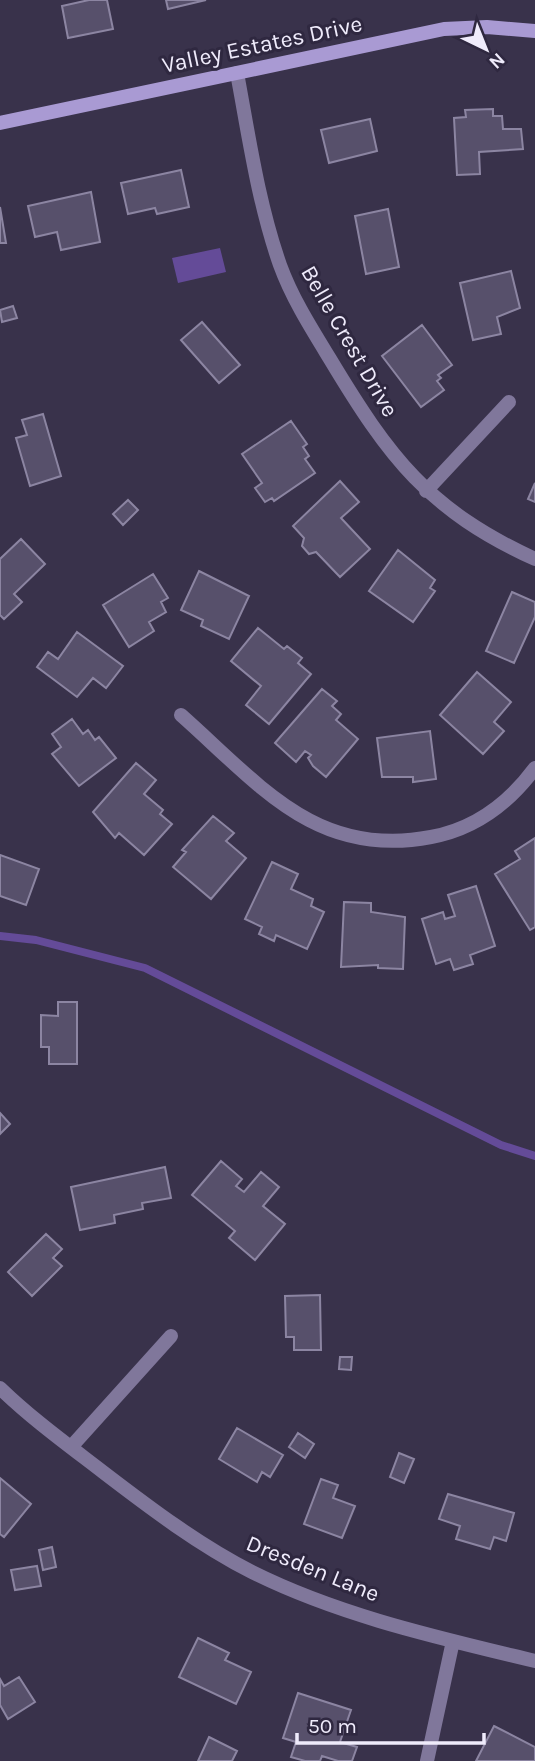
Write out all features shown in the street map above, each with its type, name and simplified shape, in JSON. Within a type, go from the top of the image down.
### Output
[{"type":"street","name":"Valley Estates Drive","points":[[0,123],[444,29],[487,27],[535,31]]},
{"type":"street","name":"Belle Crest Drive","points":[[237,73],[265,215],[290,289],[377,432],[426,491],[474,528],[535,559]]},
{"type":"street","points":[[426,491],[509,402]]},
{"type":"street","points":[[181,715],[282,804],[337,835],[379,842],[440,835],[470,825],[495,810],[535,768]]},
{"type":"street","points":[[71,1447],[171,1336]]},
{"type":"street","name":"Dresden Lane","points":[[0,1388],[71,1447],[195,1539],[253,1572],[316,1598],[453,1641],[535,1661]]},
{"type":"street","points":[[428,1761],[453,1641]]},
{"type":"shaded area","points":[[220,248],[226,272],[178,283],[172,258]]},
{"type":"building","points":[[89,0],[107,0],[113,29],[68,38],[62,6]]},
{"type":"building","points":[[166,0],[206,0],[168,9]]},
{"type":"building","points":[[493,109],[493,116],[502,116],[503,129],[521,129],[523,149],[479,152],[480,174],[457,175],[454,118],[466,117],[465,110]]},
{"type":"building","points":[[370,119],[377,151],[329,163],[321,130]]},
{"type":"building","points":[[181,170],[189,207],[157,214],[155,208],[128,214],[121,183]]},
{"type":"building","points":[[91,192],[100,242],[61,250],[57,232],[35,237],[28,206]]},
{"type":"building","points":[[0,207],[6,243],[0,243]]},
{"type":"building","points":[[388,209],[399,267],[366,274],[355,216]]},
{"type":"building","points":[[511,271],[520,308],[497,317],[501,334],[473,340],[460,283]]},
{"type":"building","points":[[13,306],[17,318],[2,322],[0,310]]},
{"type":"building","points":[[202,322],[240,365],[219,383],[181,340]]},
{"type":"building","points":[[422,325],[452,365],[438,375],[441,378],[437,381],[444,390],[421,407],[382,356]]},
{"type":"building","points":[[43,414],[61,476],[30,486],[16,438],[27,435],[22,420]]},
{"type":"building","points":[[291,421],[307,444],[303,447],[309,456],[305,459],[315,473],[274,501],[272,498],[265,502],[255,488],[262,483],[242,454]]},
{"type":"building","points":[[340,481],[359,502],[341,518],[370,549],[340,577],[316,552],[309,554],[302,546],[304,538],[293,526]]},
{"type":"building","points":[[535,483],[535,502],[528,499]]},
{"type":"building","points":[[128,500],[138,510],[123,525],[113,514]]},
{"type":"building","points":[[21,539],[45,564],[14,594],[22,602],[4,619],[0,615],[0,559]]},
{"type":"building","points":[[398,550],[435,580],[430,588],[435,591],[413,622],[369,591]]},
{"type":"building","points":[[199,571],[249,596],[229,639],[201,626],[203,620],[181,610]]},
{"type":"building","points":[[153,574],[168,598],[161,602],[166,612],[149,622],[154,631],[129,647],[103,605]]},
{"type":"building","points":[[512,592],[535,602],[535,617],[514,663],[486,651]]},
{"type":"building","points":[[258,628],[284,649],[287,646],[302,658],[298,663],[311,674],[269,724],[246,705],[261,686],[231,661]]},
{"type":"building","points":[[77,632],[123,666],[106,688],[93,678],[77,697],[37,667],[48,652],[58,659]]},
{"type":"building","points":[[477,672],[511,702],[494,722],[504,731],[483,754],[440,715]]},
{"type":"building","points":[[322,689],[337,701],[332,706],[341,714],[336,720],[358,739],[326,777],[313,766],[308,758],[311,755],[305,751],[296,762],[275,743]]},
{"type":"building","points":[[72,719],[83,734],[88,730],[95,740],[99,737],[116,758],[79,786],[52,754],[61,747],[52,734]]},
{"type":"building","points":[[430,731],[436,779],[413,782],[413,777],[382,777],[377,738]]},
{"type":"building","points":[[136,763],[156,780],[144,794],[163,810],[160,814],[172,824],[144,855],[119,833],[115,838],[93,812]]},
{"type":"building","points":[[213,816],[234,833],[226,841],[246,858],[211,899],[173,867],[186,852],[182,850]]},
{"type":"building","points":[[535,838],[535,927],[530,930],[495,874],[520,859],[515,851]]},
{"type":"building","points":[[0,855],[39,869],[26,905],[0,896]]},
{"type":"building","points":[[272,862],[298,874],[291,889],[313,899],[311,906],[324,912],[307,949],[276,935],[274,941],[259,934],[262,927],[245,919]]},
{"type":"building","points":[[476,886],[495,946],[470,955],[473,964],[454,970],[450,959],[436,964],[422,919],[443,912],[445,919],[455,916],[448,895]]},
{"type":"building","points":[[344,902],[371,903],[371,912],[405,917],[403,969],[378,968],[378,965],[341,967]]},
{"type":"building","points":[[58,1002],[77,1002],[77,1064],[49,1064],[49,1047],[41,1047],[41,1015],[58,1016]]},
{"type":"building","points":[[0,1113],[10,1124],[0,1134]]},
{"type":"building","points":[[221,1161],[242,1179],[236,1186],[244,1192],[261,1172],[279,1187],[263,1206],[285,1224],[255,1260],[229,1238],[235,1231],[192,1195]]},
{"type":"building","points":[[165,1167],[171,1198],[142,1203],[143,1209],[114,1215],[115,1223],[80,1230],[71,1187]]},
{"type":"building","points":[[46,1234],[62,1249],[53,1258],[62,1266],[32,1296],[8,1272]]},
{"type":"building","points":[[320,1295],[321,1350],[294,1350],[294,1337],[286,1337],[285,1296]]},
{"type":"building","points":[[340,1357],[352,1357],[351,1370],[339,1369]]},
{"type":"building","points":[[237,1428],[283,1455],[270,1477],[262,1472],[257,1482],[219,1459]]},
{"type":"building","points":[[298,1433],[314,1444],[305,1458],[289,1447]]},
{"type":"building","points":[[399,1453],[414,1459],[404,1483],[390,1477]]},
{"type":"building","points":[[0,1478],[31,1504],[4,1537],[0,1534]]},
{"type":"building","points":[[321,1479],[338,1485],[333,1498],[355,1506],[342,1538],[304,1524]]},
{"type":"building","points":[[448,1494],[514,1513],[506,1541],[494,1537],[490,1549],[456,1539],[460,1526],[439,1519]]},
{"type":"building","points":[[52,1547],[56,1567],[43,1570],[39,1550]]},
{"type":"building","points":[[37,1566],[41,1586],[15,1590],[11,1570]]},
{"type":"building","points":[[198,1638],[229,1653],[225,1660],[251,1672],[236,1704],[179,1677]]},
{"type":"building","points":[[19,1677],[35,1702],[8,1719],[0,1705],[0,1679],[4,1686]]},
{"type":"building","points":[[298,1693],[351,1710],[340,1742],[357,1747],[352,1761],[338,1761],[322,1756],[320,1761],[305,1761],[291,1757],[296,1742],[283,1738]]},
{"type":"building","points":[[494,1726],[535,1747],[535,1761],[476,1761]]},
{"type":"building","points":[[209,1737],[237,1751],[232,1761],[198,1761]]},
{"type":"waterway","points":[[0,936],[36,940],[145,968],[501,1145],[535,1156]]}]
